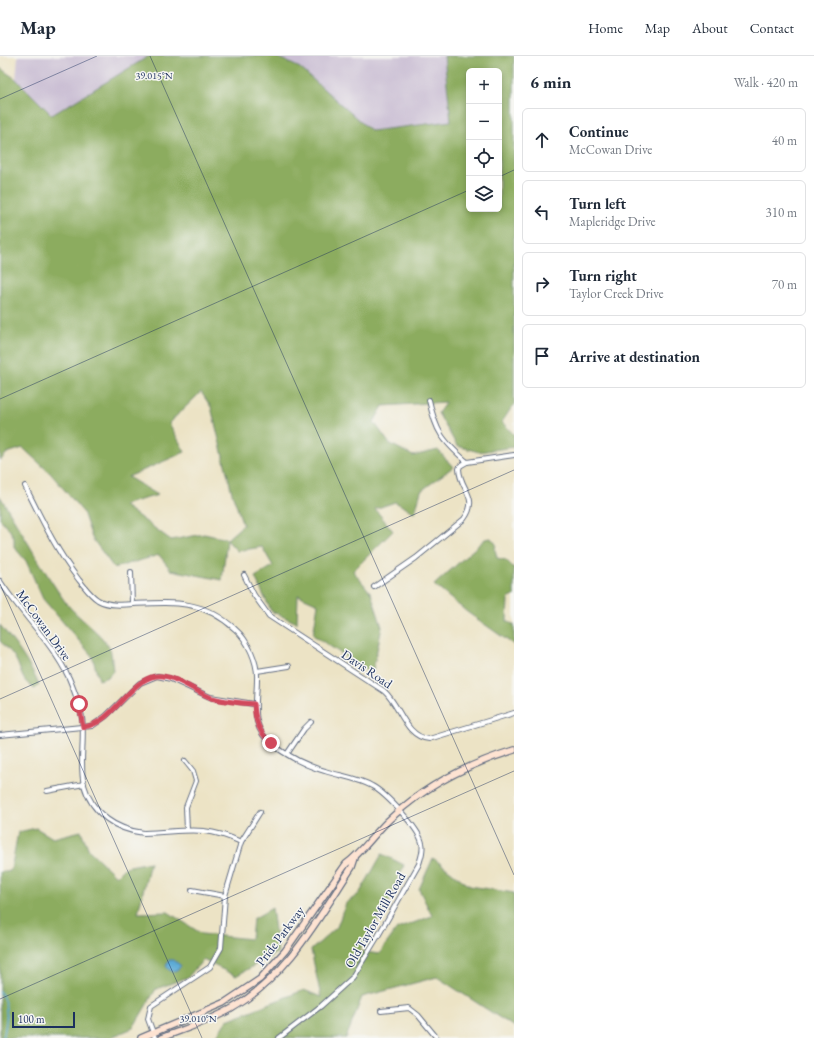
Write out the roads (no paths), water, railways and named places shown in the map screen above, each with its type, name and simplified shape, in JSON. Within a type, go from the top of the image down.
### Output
[{"type":"main road","name":"Pride Parkway","points":[[140,1038],[153,1036],[224,1003],[260,979],[285,951],[346,864],[355,858],[376,832],[399,811],[422,792],[450,776],[477,763],[514,750]]},
{"type":"main road","name":"Pride Parkway","points":[[161,1038],[224,1013],[266,984],[291,957],[352,867],[355,858]]},
{"type":"street","points":[[429,400],[432,418],[438,432],[452,449],[467,462]]},
{"type":"street","points":[[374,587],[416,558],[464,519],[469,512],[471,500],[459,469],[460,466],[467,462],[514,455]]},
{"type":"street","points":[[25,486],[52,543],[86,590],[101,602],[111,604],[184,603],[206,609],[217,615],[239,633],[250,651],[256,671],[289,666]]},
{"type":"street","points":[[131,572],[132,604]]},
{"type":"street","name":"Davis Road","points":[[244,575],[254,595],[269,616],[384,691],[391,697],[414,733],[423,738],[429,738],[514,713]]},
{"type":"street","name":"McCowan Drive","points":[[0,581],[62,664],[79,704],[83,727],[84,784],[91,802],[99,813],[120,828],[144,834],[187,830],[214,831],[241,842]]},
{"type":"street","name":"Old Taylor Mill Road","points":[[256,671],[254,704],[256,720],[263,736],[287,754],[316,769],[372,786],[385,794],[419,834],[423,849],[419,864],[353,977],[337,993],[279,1038]]},
{"type":"street","points":[[0,735],[92,726],[101,721],[140,683],[157,676],[171,679],[210,697],[254,704]]},
{"type":"street","points":[[287,754],[304,729],[311,722]]},
{"type":"street","points":[[185,761],[195,774],[196,781],[186,807],[187,830]]},
{"type":"street","points":[[47,791],[84,784]]},
{"type":"street","points":[[153,1036],[148,1019],[148,1012],[154,1002],[210,967],[218,956],[221,948],[225,896],[241,842],[260,812]]},
{"type":"street","points":[[192,890],[225,896]]},
{"type":"street","points":[[381,1011],[409,1008],[437,1038]]},
{"type":"water","points":[[169,960],[174,960],[181,966],[175,971],[169,970],[166,965]]},
{"type":"waterway","points":[[0,991],[6,1009],[3,1038]]}]
